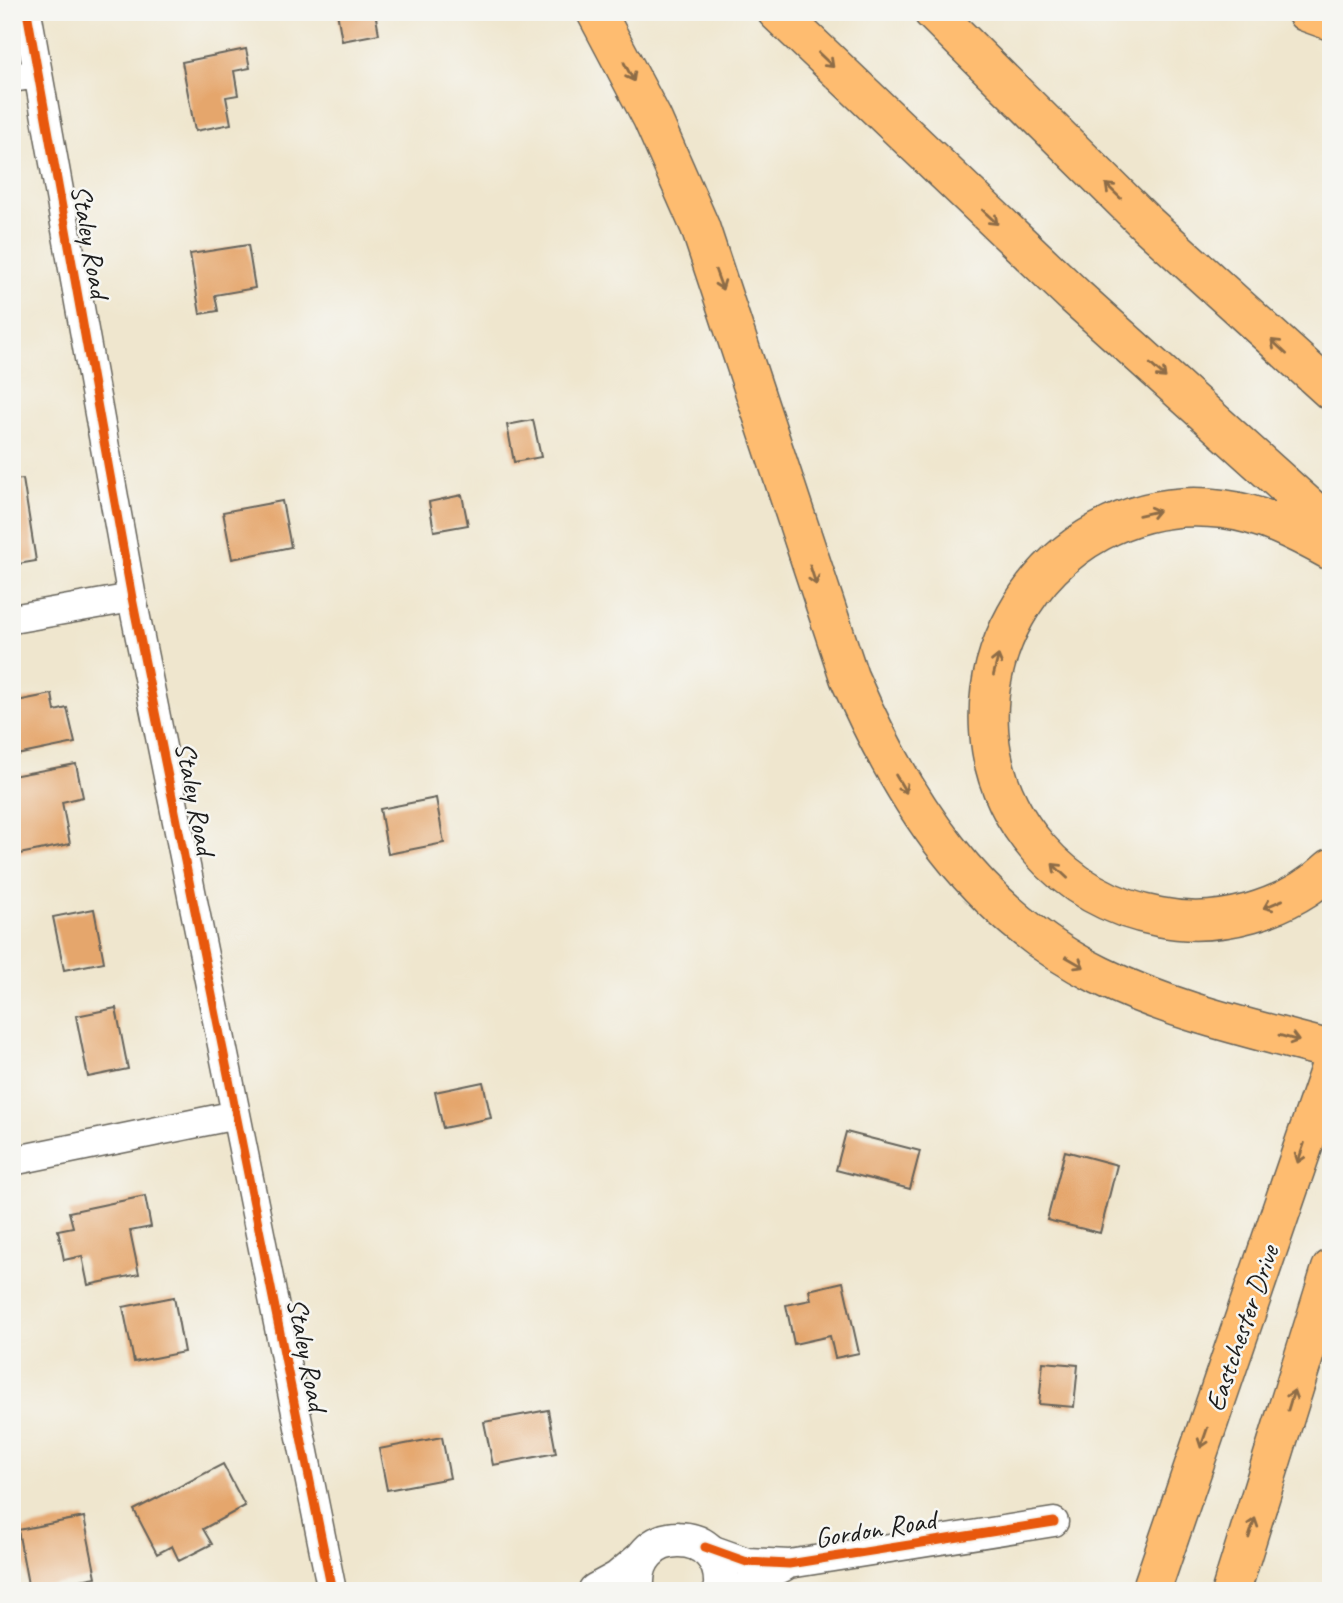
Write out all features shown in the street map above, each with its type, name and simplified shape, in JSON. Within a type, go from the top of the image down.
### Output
[{"type":"highway","points":[[596,12],[652,118],[700,227],[849,677],[873,733],[929,826],[959,866],[994,902],[1070,960],[1111,981],[1168,1003],[1331,1050]]},
{"type":"highway","points":[[777,12],[1046,269],[1331,527]]},
{"type":"highway","points":[[933,12],[1146,223],[1331,391]]},
{"type":"highway","points":[[1306,12],[1331,21]]},
{"type":"highway","points":[[1331,551],[1273,522],[1223,509],[1164,510],[1105,528],[1079,544],[1034,585],[1003,639],[989,702],[993,762],[1014,814],[1047,858],[1089,893],[1141,914],[1168,919],[1223,918],[1276,904],[1300,891],[1331,868]]},
{"type":"highway","name":"Eastchester Drive","points":[[1152,1591],[1331,1065]]},
{"type":"highway","points":[[1231,1591],[1331,1269]]},
{"type":"street","name":"Staley Road","points":[[27,12],[25,76],[332,1591]]},
{"type":"street","points":[[12,619],[132,598]]},
{"type":"street","points":[[12,1160],[236,1115]]},
{"type":"street","name":"Gordon Road","points":[[705,1547],[747,1562],[789,1564],[1054,1522]]},
{"type":"street","points":[[596,1591],[628,1572],[656,1545],[672,1539],[689,1540],[705,1547],[720,1567],[721,1591]]},
{"type":"street","points":[[637,1591],[637,1572],[644,1557]]},
{"type":"street","name":"Gordon Road","points":[[736,1591],[789,1564]]},
{"type":"building","points":[[337,12],[375,12],[379,34],[342,41]]},
{"type":"building","points":[[246,49],[250,68],[234,71],[238,95],[226,97],[231,124],[195,131],[182,62]]},
{"type":"building","points":[[248,245],[255,288],[215,295],[218,311],[200,314],[190,254]]},
{"type":"building","points":[[533,420],[541,457],[514,462],[507,425]]},
{"type":"building","points":[[23,479],[36,561],[12,565],[12,480]]},
{"type":"building","points":[[462,495],[468,525],[434,531],[429,502]]},
{"type":"building","points":[[282,501],[291,547],[232,559],[223,512]]},
{"type":"building","points":[[52,694],[55,711],[67,708],[75,743],[12,756],[12,702]]},
{"type":"building","points":[[76,764],[83,797],[62,802],[70,844],[19,854],[12,820],[12,776]]},
{"type":"building","points":[[436,798],[444,843],[388,854],[380,809]]},
{"type":"building","points":[[94,909],[104,962],[64,970],[53,917]]},
{"type":"building","points":[[116,1008],[128,1069],[88,1077],[76,1016]]},
{"type":"building","points":[[483,1082],[491,1118],[443,1128],[435,1092]]},
{"type":"building","points":[[846,1132],[920,1151],[910,1189],[836,1170]]},
{"type":"building","points":[[1065,1151],[1117,1165],[1100,1233],[1047,1220]]},
{"type":"building","points":[[145,1196],[151,1227],[130,1231],[139,1274],[88,1285],[82,1256],[64,1260],[58,1230],[73,1227],[69,1212]]},
{"type":"building","points":[[843,1282],[859,1353],[835,1358],[830,1336],[794,1344],[786,1305],[811,1300],[809,1290]]},
{"type":"building","points":[[174,1297],[184,1352],[134,1362],[123,1307]]},
{"type":"building","points":[[1043,1362],[1078,1365],[1074,1407],[1039,1404]]},
{"type":"building","points":[[548,1410],[556,1453],[493,1465],[484,1422]]},
{"type":"building","points":[[442,1437],[450,1478],[387,1490],[379,1449]]},
{"type":"building","points":[[223,1464],[245,1506],[203,1529],[212,1544],[179,1561],[172,1546],[157,1554],[134,1510]]},
{"type":"building","points":[[84,1517],[96,1577],[29,1590],[18,1530]]},
{"type":"cycle path","points":[[27,12],[132,598],[332,1591]]},
{"type":"cycle path","points":[[705,1547],[747,1562],[789,1564],[1054,1522]]}]
